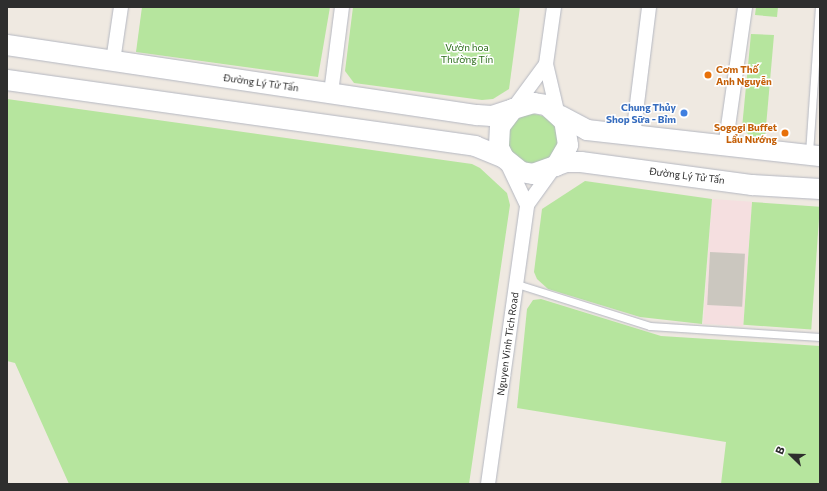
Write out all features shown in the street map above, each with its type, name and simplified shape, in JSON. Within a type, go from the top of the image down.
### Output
[{"type":"street","points":[[113,61],[121,7]]},
{"type":"street","points":[[330,93],[342,7]]},
{"type":"street","points":[[546,64],[500,126],[499,148],[527,205],[556,166],[568,145],[568,132],[559,114],[546,64],[554,7]]},
{"type":"street","points":[[633,136],[649,7]]},
{"type":"street","points":[[725,148],[745,7]]},
{"type":"street","name":"Đường Lý Tử Tấn","points":[[7,45],[478,115],[492,116],[513,109]]},
{"type":"street","points":[[7,80],[475,146],[504,158],[521,172],[533,174],[556,166]]},
{"type":"street","points":[[513,109],[534,103],[559,114],[587,130],[725,148],[814,156]]},
{"type":"street","name":"Đường Lý Tử Tấn","points":[[556,166],[581,162],[752,184],[820,189]]},
{"type":"street","name":"Nguyen Vinh Tich Road","points":[[488,484],[527,205]]},
{"type":"lane","points":[[814,156],[819,7]]},
{"type":"lane","points":[[517,284],[650,326],[820,337]]},
{"type":"shaded area","points":[[712,199],[752,202],[743,326],[703,324]]},
{"type":"green space","points":[[142,7],[330,7],[318,77],[136,52]]},
{"type":"green space","name":"Vườn hoa Thường Tín","points":[[353,7],[520,7],[509,89],[493,99],[482,100],[354,83],[345,71]]},
{"type":"green space","points":[[756,7],[778,7],[777,17],[755,15]]},
{"type":"green space","points":[[751,34],[774,35],[765,138],[751,137],[742,128]]},
{"type":"green space","points":[[7,99],[472,164],[480,168],[507,193],[510,205],[469,484],[69,484],[15,363],[7,361]]},
{"type":"green space","points":[[533,114],[542,116],[553,125],[558,139],[556,148],[547,159],[533,164],[524,162],[513,153],[508,139],[510,130],[519,119]]},
{"type":"green space","points":[[585,181],[712,199],[702,324],[640,317],[548,289],[537,279],[534,272],[542,209]]},
{"type":"green space","points":[[752,202],[820,207],[811,329],[743,325]]},
{"type":"green space","points":[[541,299],[661,336],[820,346],[820,484],[721,484],[726,442],[517,408],[527,309],[533,300]]},
{"type":"building","points":[[710,252],[745,254],[742,307],[707,305]]},
{"type":"place","name":"Cơm Thố Anh Nguyễn","points":[[708,75]]},
{"type":"place","name":"Chung Thủy Shop Sữa - Bỉm","points":[[684,113]]},
{"type":"place","name":"Sogogi Buffet Lẩu Nướng","points":[[785,133]]}]
